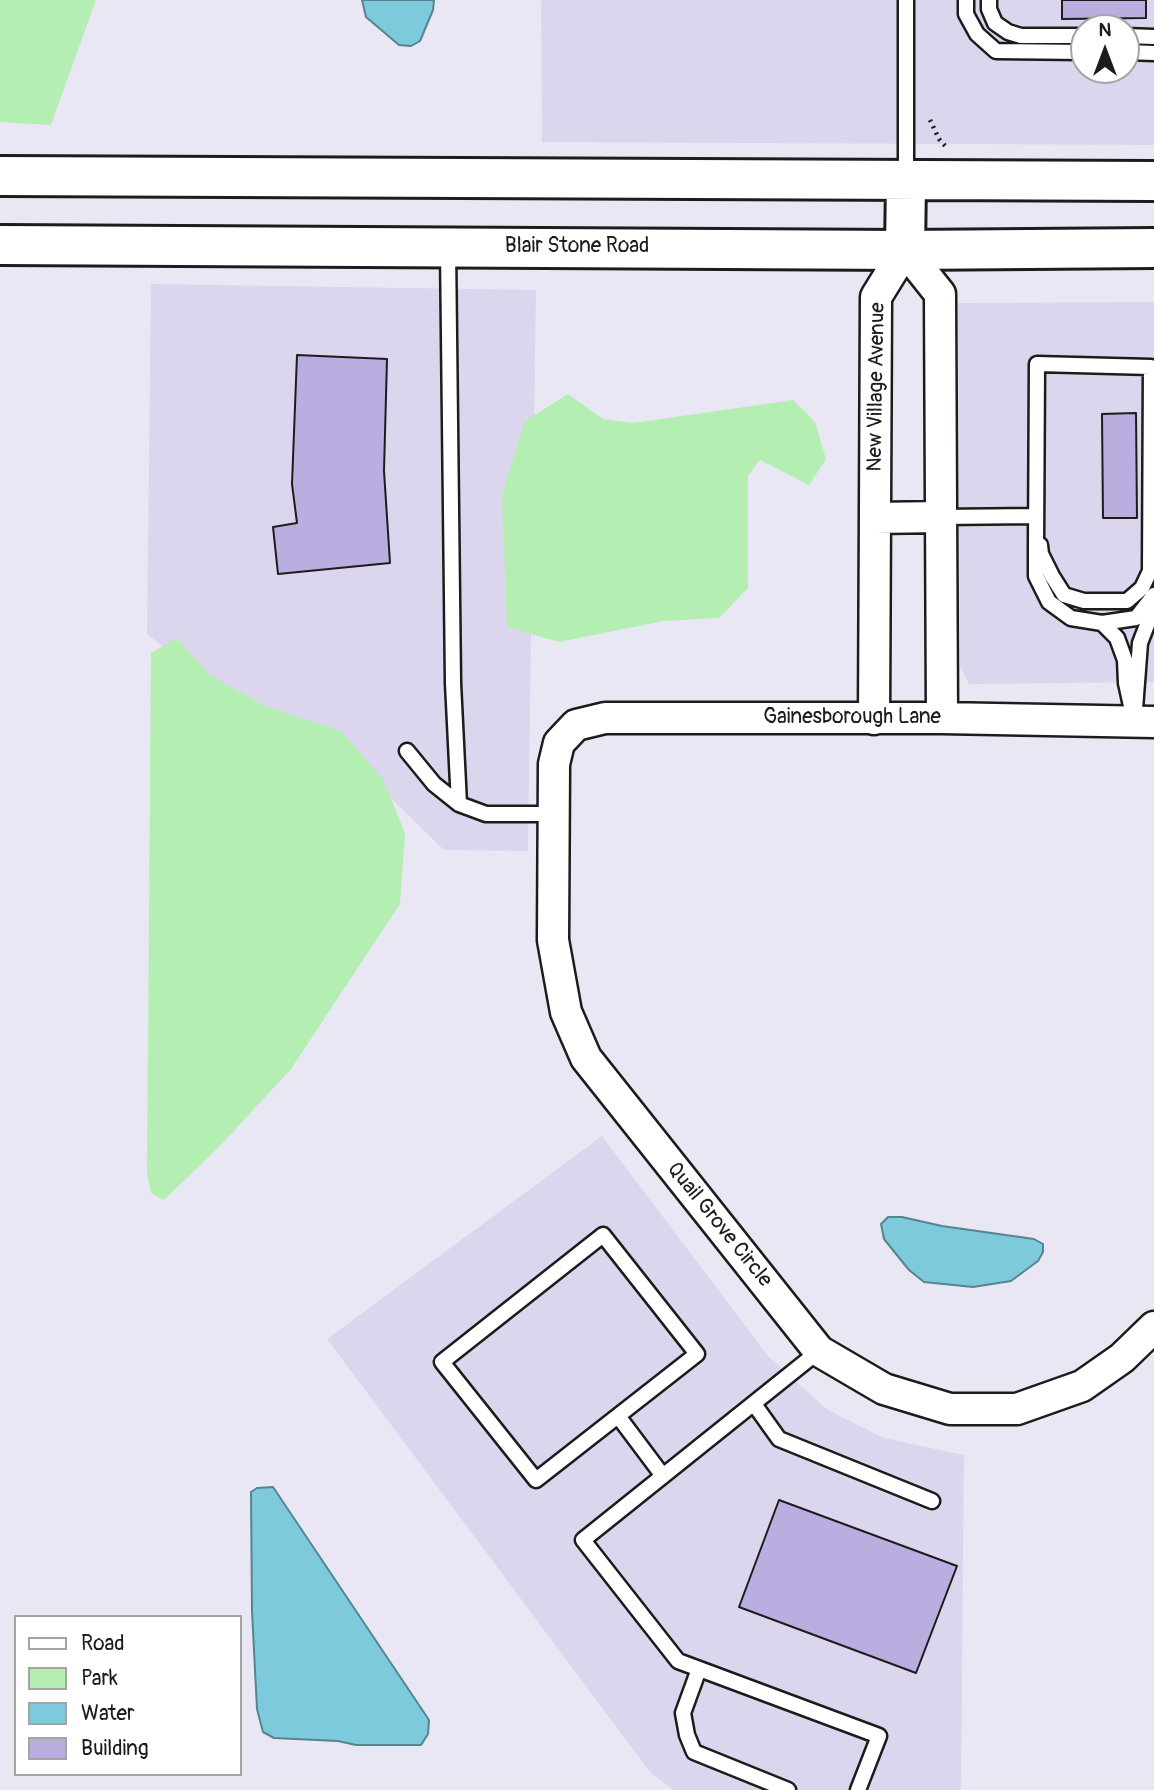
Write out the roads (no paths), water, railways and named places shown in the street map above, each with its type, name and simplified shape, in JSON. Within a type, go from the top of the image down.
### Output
[{"type":"main road","points":[[0,176],[1154,181]]},
{"type":"main road","points":[[905,250],[906,181]]},
{"type":"main road","name":"Blair Stone Road","points":[[0,245],[905,250],[1154,248]]},
{"type":"street","points":[[905,250],[940,294],[942,718]]},
{"type":"street","name":"New Village Avenue","points":[[874,719],[876,296],[905,250]]},
{"type":"street","points":[[875,518],[941,517]]},
{"type":"street","name":"Gainesborough Lane","points":[[559,743],[576,725],[605,718],[942,718],[1144,722]]},
{"type":"street","name":"Quail Grove Circle","points":[[559,743],[554,764],[553,940],[566,1012],[586,1058],[819,1351],[884,1389],[950,1409],[1017,1409],[1082,1387],[1122,1357],[1154,1327]]},
{"type":"lane","points":[[906,0],[906,181]]},
{"type":"lane","points":[[966,0],[966,14],[977,34],[996,51],[1070,52]]},
{"type":"lane","points":[[989,0],[989,9],[995,23],[1008,32],[1021,36],[1070,36]]},
{"type":"lane","points":[[448,246],[453,683],[459,804]]},
{"type":"lane","points":[[1035,516],[1041,554],[1064,595],[1084,601],[1127,601],[1142,588],[1150,571],[1152,371],[1037,364],[1035,516],[1036,576],[1049,602],[1071,618],[1102,623],[1136,618],[1154,596]]},
{"type":"lane","points":[[941,517],[1035,516]]},
{"type":"lane","points":[[1144,722],[1140,643],[1154,607]]},
{"type":"lane","points":[[1102,623],[1117,638],[1125,660],[1126,683],[1144,722]]},
{"type":"lane","points":[[407,751],[434,784],[459,804],[486,814],[554,814]]},
{"type":"lane","points":[[603,1235],[697,1354],[618,1416],[537,1480],[442,1362],[603,1235]]},
{"type":"lane","points":[[819,1351],[583,1540],[678,1661],[879,1736],[858,1790]]},
{"type":"lane","points":[[754,1404],[779,1439],[932,1501]]},
{"type":"lane","points":[[618,1416],[663,1476]]},
{"type":"lane","points":[[699,1669],[684,1713],[687,1735],[694,1752],[789,1790]]},
{"type":"water","points":[[362,0],[434,0],[433,10],[420,41],[411,46],[399,45],[366,17]]},
{"type":"water","points":[[888,1217],[1034,1239],[1043,1244],[1043,1252],[1038,1261],[1011,1281],[973,1287],[924,1282],[909,1270],[884,1239],[881,1224]]},
{"type":"water","points":[[273,1487],[429,1720],[428,1734],[421,1745],[356,1745],[338,1741],[274,1738],[263,1732],[257,1709],[252,1611],[251,1492],[257,1488]]}]
